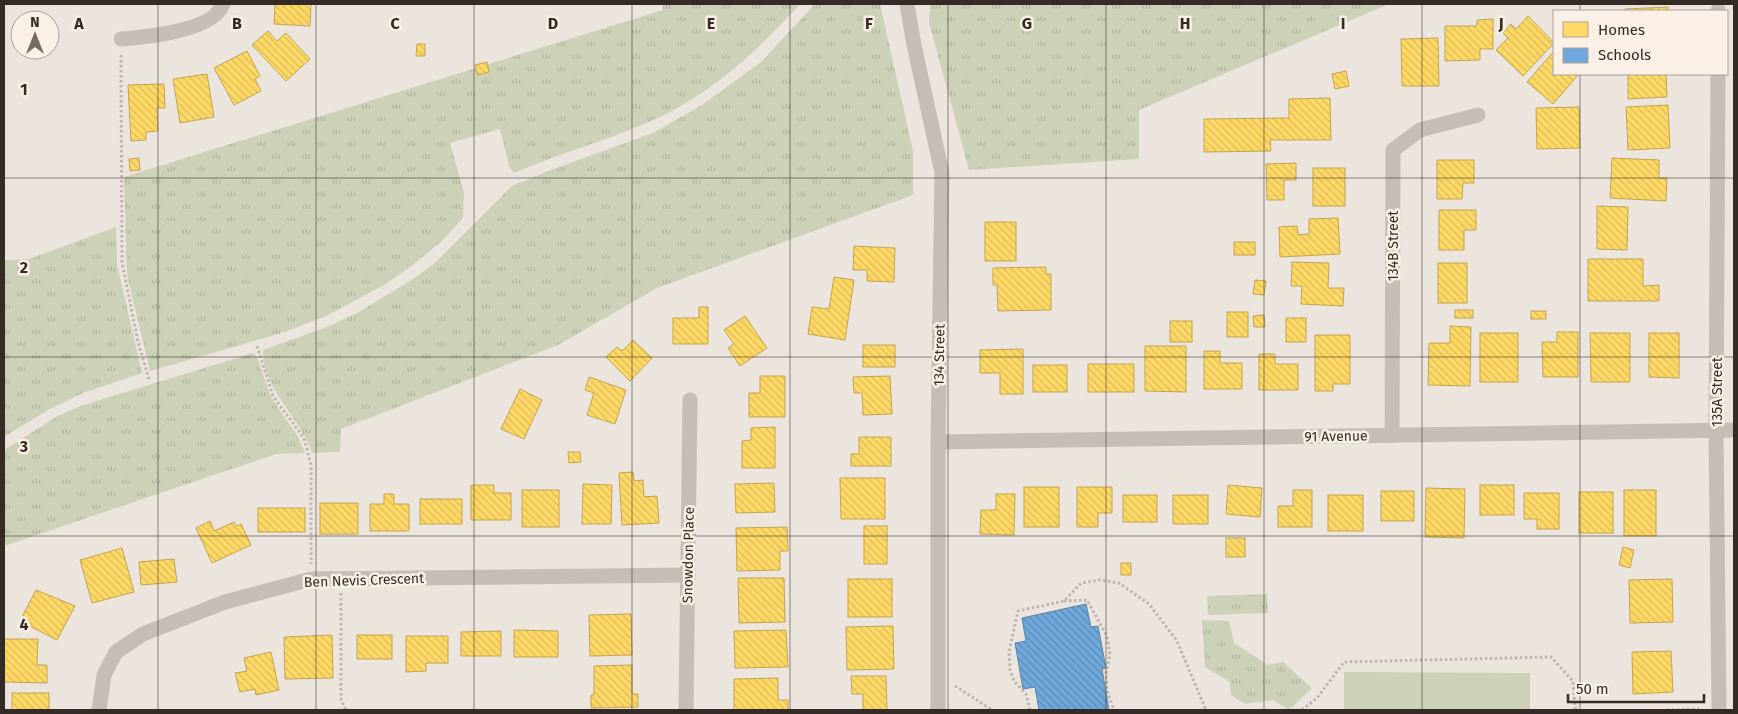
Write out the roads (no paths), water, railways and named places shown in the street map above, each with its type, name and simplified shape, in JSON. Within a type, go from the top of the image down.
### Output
[{"type":"street","points":[[121,46],[197,26],[221,10],[223,4]]},
{"type":"street","name":"134 Street","points":[[907,4],[942,173],[938,442],[938,710]]},
{"type":"street","name":"135A Street","points":[[1718,75],[1716,430],[1719,710]]},
{"type":"street","name":"134B Street","points":[[1392,435],[1394,150],[1420,130],[1478,115]]},
{"type":"street","name":"Snowdon Place","points":[[686,710],[690,400]]},
{"type":"street","name":"91 Avenue","points":[[938,442],[1734,430]]},
{"type":"street","name":"Ben Nevis Crescent","points":[[100,710],[104,675],[116,652],[144,634],[225,602],[311,579],[688,575]]}]
